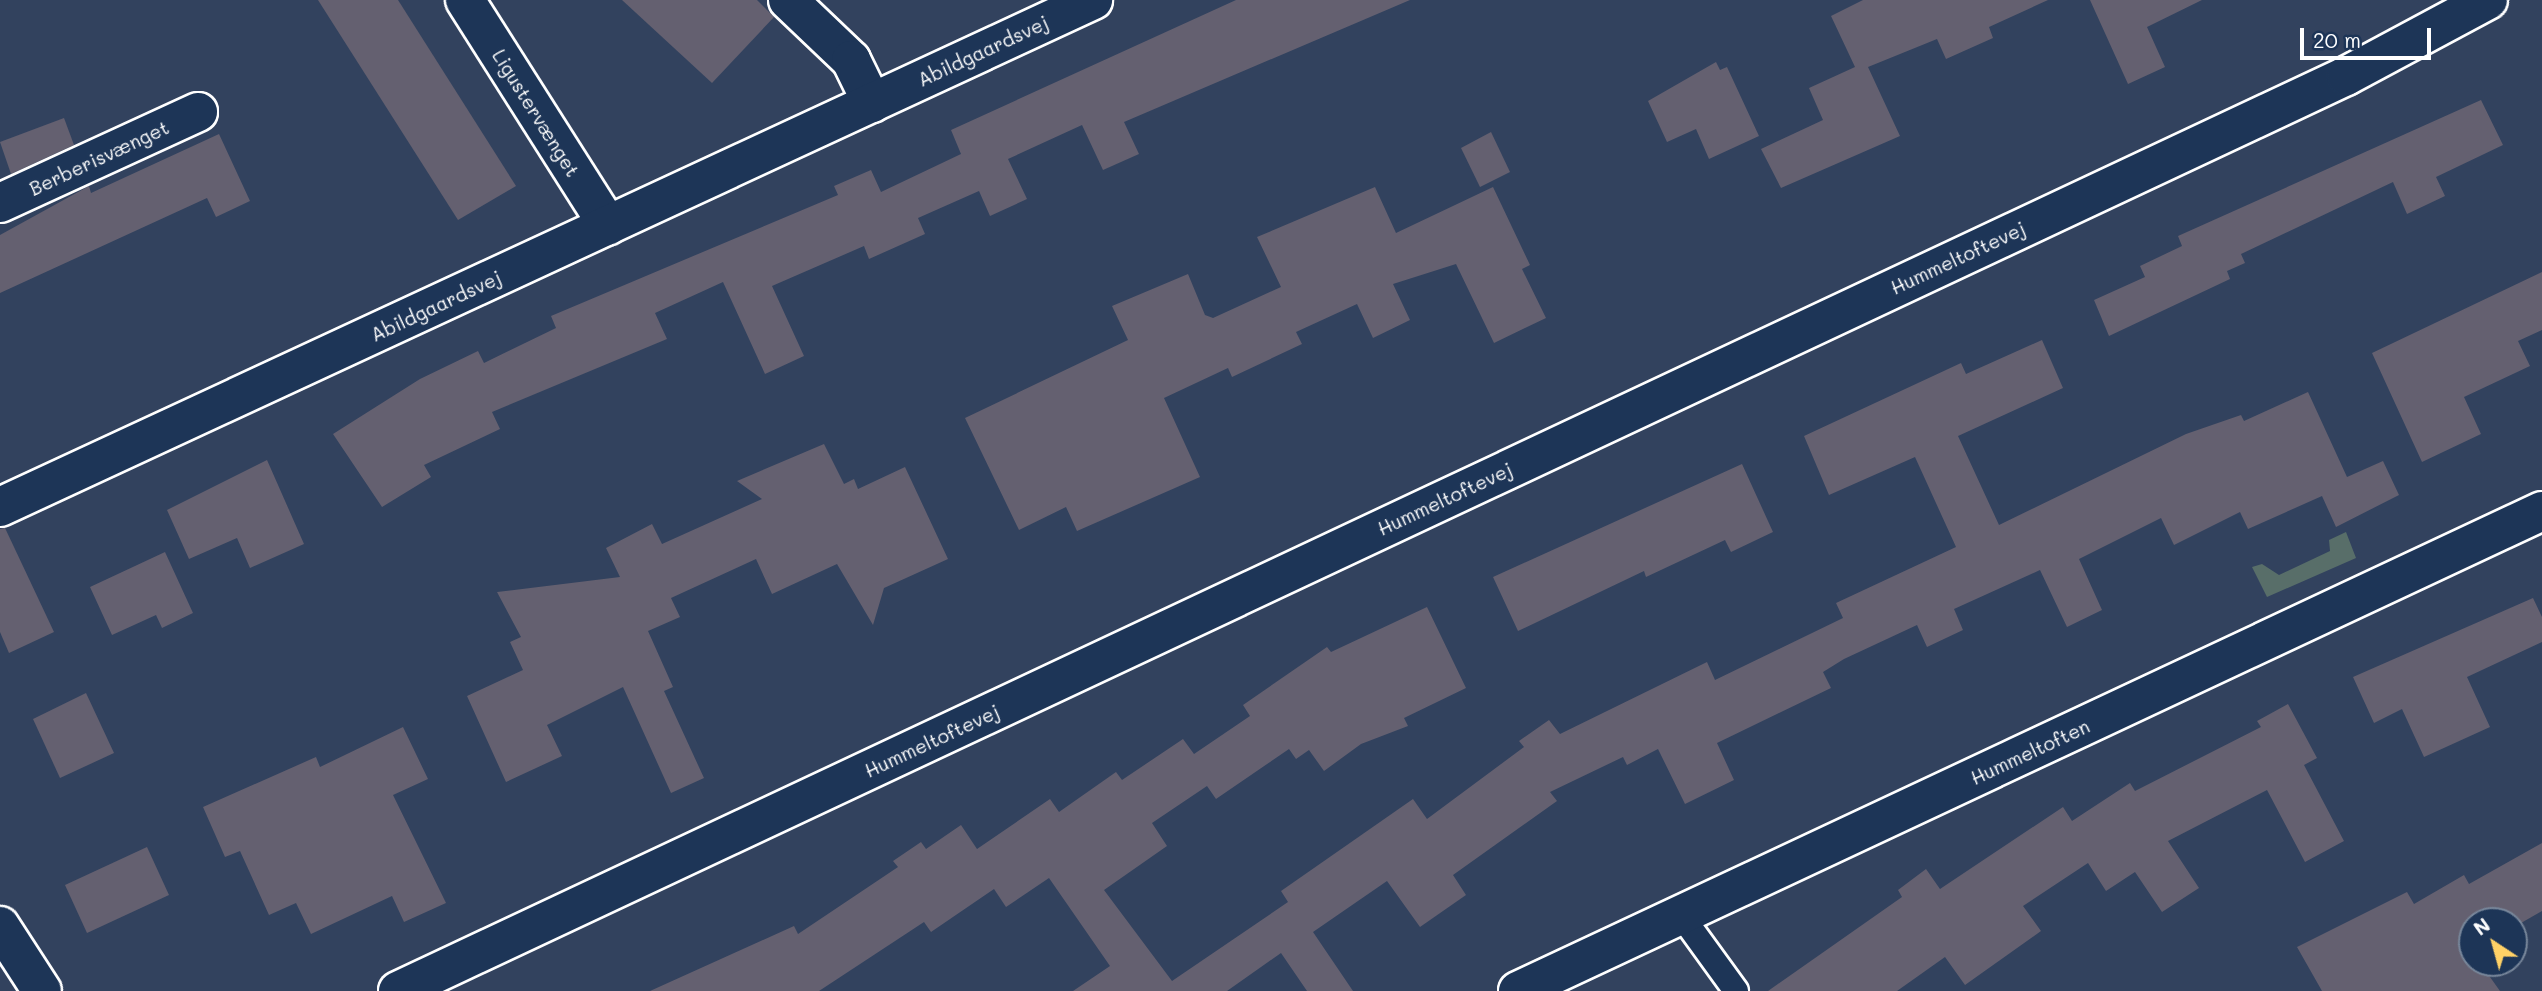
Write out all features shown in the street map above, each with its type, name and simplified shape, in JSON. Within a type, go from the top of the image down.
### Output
[{"type":"street","name":"Ligustervænget","points":[[465,0],[608,225]]},
{"type":"street","points":[[788,0],[851,60],[872,103]]},
{"type":"street","name":"Abildgaardsvej","points":[[0,507],[1093,0]]},
{"type":"street","name":"Hummeltoftevej","points":[[398,991],[2334,82],[2488,0]]},
{"type":"street","name":"Berberisvænget","points":[[0,204],[198,112]]},
{"type":"street","name":"Hummeltoften","points":[[1518,991],[2542,512]]},
{"type":"street","points":[[0,926],[42,991]]},
{"type":"lane","points":[[1681,915],[1736,991]]},
{"type":"green space","points":[[2346,532],[2356,558],[2267,597],[2252,567],[2262,564],[2279,575],[2330,551],[2329,540]]},
{"type":"building","points":[[318,0],[398,0],[516,186],[458,220]]},
{"type":"building","points":[[622,0],[757,0],[774,17],[712,83]]},
{"type":"building","points":[[1236,0],[1410,0],[1124,122],[1139,154],[1103,170],[1082,125],[1008,159],[1027,199],[990,216],[979,191],[918,218],[925,234],[869,259],[864,246],[772,286],[804,356],[765,374],[723,282],[655,313],[667,339],[492,412],[500,429],[424,465],[431,477],[382,507],[333,434],[420,379],[478,351],[484,363],[556,328],[551,316],[838,195],[834,186],[871,170],[881,192],[961,154],[951,130]]},
{"type":"building","points":[[1863,0],[2048,0],[1989,27],[1993,38],[1946,59],[1937,39],[1868,67],[1900,136],[1781,188],[1761,149],[1823,120],[1809,88],[1855,67],[1831,16]]},
{"type":"building","points":[[2090,0],[2202,0],[2147,27],[2165,67],[2128,84]]},
{"type":"building","points":[[1716,62],[1720,70],[1727,67],[1759,136],[1709,159],[1696,129],[1667,142],[1648,101]]},
{"type":"building","points":[[2481,100],[2503,145],[2436,177],[2445,196],[2407,214],[2393,182],[2241,254],[2245,263],[2227,271],[2230,279],[2109,336],[2094,300],[2145,277],[2140,266],[2182,246],[2178,236]]},
{"type":"building","points":[[64,118],[74,145],[11,174],[0,142]]},
{"type":"building","points":[[1491,132],[1510,172],[1480,187],[1461,148]]},
{"type":"building","points":[[219,134],[250,201],[216,217],[207,198],[0,293],[0,235],[89,186],[91,193]]},
{"type":"building","points":[[1375,187],[1396,233],[1493,187],[1530,265],[1522,269],[1546,318],[1494,343],[1456,264],[1393,284],[1410,320],[1373,338],[1357,304],[1296,332],[1302,344],[1232,377],[1228,368],[1164,398],[1200,477],[1077,531],[1066,507],[1019,530],[965,418],[1128,340],[1112,306],[1188,274],[1205,315],[1213,318],[1281,287],[1257,237]]},
{"type":"building","points":[[2542,272],[2542,330],[2518,341],[2530,366],[2464,397],[2481,434],[2422,462],[2372,353]]},
{"type":"building","points":[[2042,340],[2063,388],[1958,436],[1999,525],[2186,434],[2241,415],[2244,421],[2308,392],[2347,477],[2383,461],[2399,495],[2336,527],[2322,496],[2248,529],[2240,512],[2174,545],[2161,518],[2079,559],[2102,610],[2067,627],[2040,570],[1954,609],[1963,630],[1927,647],[1917,625],[1844,659],[1823,672],[1831,688],[1717,743],[1734,780],[1685,804],[1658,749],[1627,765],[1623,757],[1550,792],[1557,801],[1453,875],[1466,895],[1420,927],[1387,881],[1313,932],[1353,991],[1307,991],[1281,953],[1227,991],[1073,991],[1110,966],[1049,878],[1006,907],[994,889],[931,932],[924,922],[819,991],[650,991],[794,926],[798,934],[898,867],[893,861],[921,842],[926,849],[961,825],[977,849],[1050,799],[1059,812],[1116,772],[1122,780],[1183,739],[1194,754],[1250,716],[1243,705],[1327,647],[1331,652],[1427,607],[1466,688],[1404,718],[1408,726],[1361,744],[1324,771],[1309,750],[1296,759],[1289,749],[1216,799],[1207,786],[1152,823],[1167,846],[1104,890],[1172,981],[1288,902],[1281,891],[1413,799],[1427,819],[1524,747],[1519,741],[1549,720],[1560,734],[1707,662],[1715,680],[1843,618],[1836,603],[1956,547],[1915,457],[1829,495],[1804,436],[1961,363],[1966,374]]},
{"type":"building","points":[[824,444],[844,484],[854,479],[858,489],[905,467],[948,559],[884,588],[873,625],[837,564],[772,594],[756,559],[671,598],[680,617],[648,631],[673,687],[664,691],[704,778],[671,793],[623,687],[547,725],[562,756],[506,782],[467,696],[523,670],[510,642],[521,637],[497,592],[620,577],[606,548],[652,524],[662,544],[762,499],[737,481]]},
{"type":"building","points":[[267,460],[304,544],[250,568],[237,538],[189,559],[167,510]]},
{"type":"building","points":[[1742,464],[1773,532],[1731,552],[1725,540],[1646,577],[1644,571],[1518,631],[1493,577]]},
{"type":"building","points":[[5,528],[54,632],[9,653],[0,632],[0,529]]},
{"type":"building","points":[[165,552],[193,613],[162,628],[156,615],[112,635],[90,587]]},
{"type":"building","points":[[2533,598],[2542,617],[2542,642],[2467,677],[2490,727],[2424,757],[2402,709],[2374,723],[2353,677]]},
{"type":"building","points":[[86,693],[114,753],[60,778],[33,719]]},
{"type":"building","points":[[2288,704],[2317,758],[2304,765],[2344,841],[2305,862],[2267,790],[2168,841],[2199,888],[2162,912],[2135,872],[2106,891],[2088,863],[2023,906],[2041,931],[1965,985],[1945,957],[1897,991],[1768,991],[1902,897],[1898,890],[1926,869],[1940,889],[2063,807],[2072,821],[2130,783],[2135,791],[2261,727],[2257,721]]},
{"type":"building","points":[[403,727],[428,779],[393,795],[446,903],[404,922],[392,896],[311,934],[296,903],[269,915],[240,851],[225,857],[203,807],[316,757],[320,767]]},
{"type":"building","points":[[2542,843],[2542,911],[2528,919],[2528,907],[2458,907],[2458,977],[2490,977],[2500,991],[2322,991],[2297,947],[2407,892],[2414,904],[2464,875],[2469,884]]},
{"type":"building","points":[[147,847],[169,895],[87,933],[65,885]]}]
